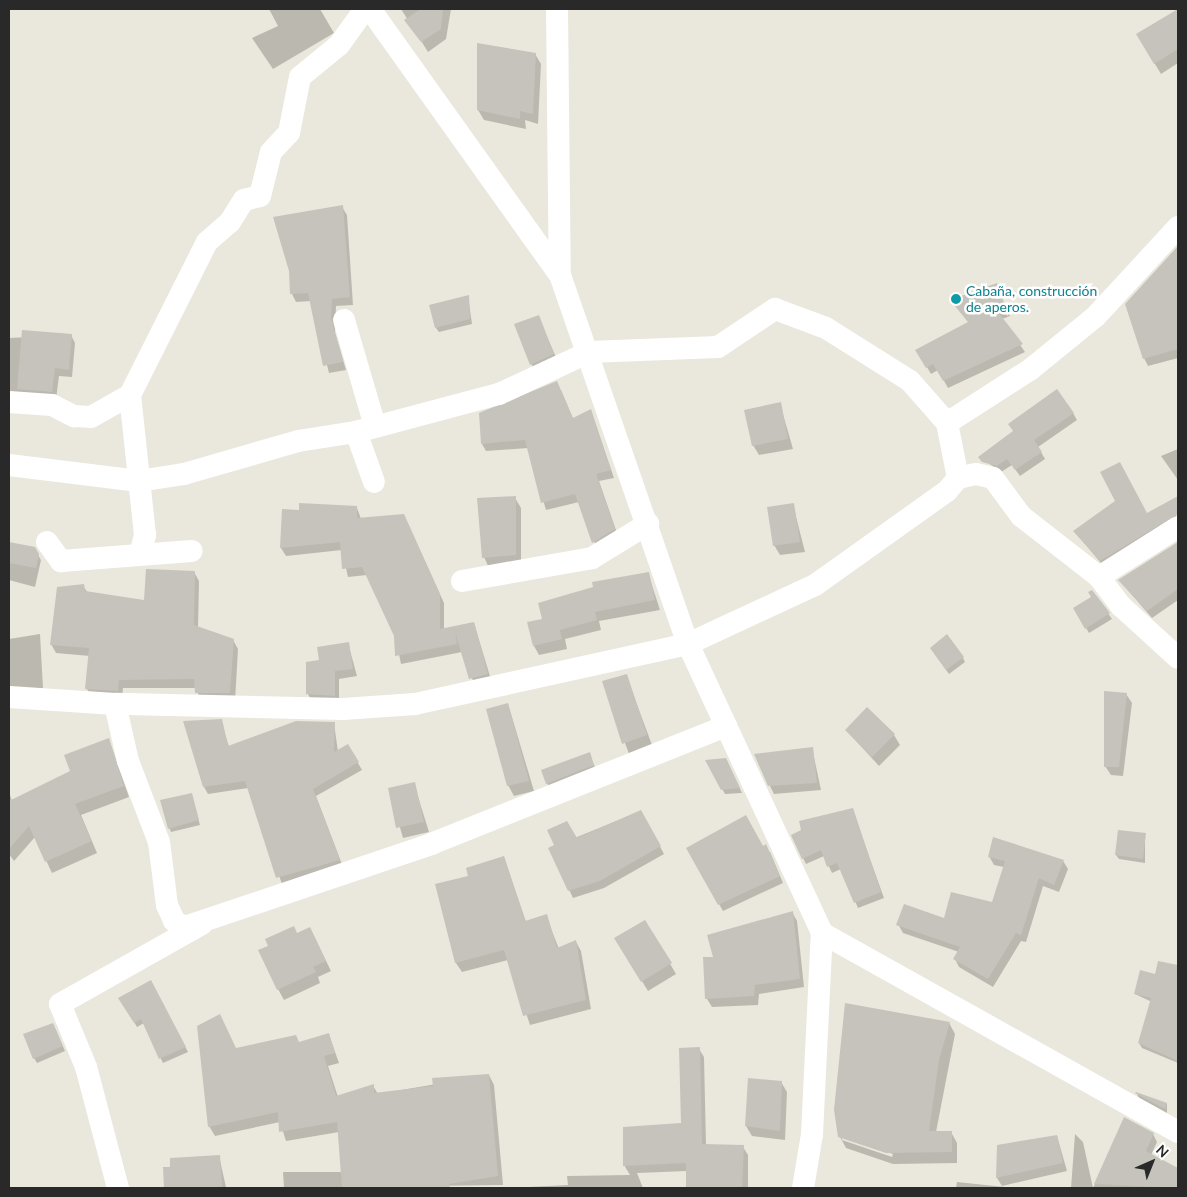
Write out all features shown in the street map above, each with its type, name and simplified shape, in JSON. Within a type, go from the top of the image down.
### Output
[{"type":"street","points":[[140,554],[145,535],[130,395],[206,242],[230,222],[244,200],[260,196],[271,152],[288,133],[300,77],[339,45],[365,9]]},
{"type":"street","points":[[370,9],[560,275],[589,352],[688,644],[822,933],[812,1134],[803,1188]]},
{"type":"street","points":[[557,9],[560,275]]},
{"type":"street","points":[[947,423],[1031,370],[1096,316],[1178,227]]},
{"type":"street","points":[[9,465],[139,482],[239,461],[298,441],[366,429],[498,394],[589,352],[718,347],[775,309],[826,328],[910,381],[947,423],[958,478]]},
{"type":"street","points":[[344,320],[366,429],[374,482]]},
{"type":"street","points":[[9,402],[52,405],[74,416],[91,417],[130,395]]},
{"type":"street","points":[[9,696],[115,704],[343,710],[415,704],[688,644],[815,585],[948,491],[958,478],[976,474],[993,478],[1037,531],[1099,577],[1121,606],[1178,658]]},
{"type":"street","points":[[462,581],[592,558],[648,524]]},
{"type":"street","points":[[1099,577],[1178,527]]},
{"type":"street","points":[[46,542],[61,561],[192,551]]},
{"type":"street","points":[[115,704],[128,761],[159,842],[167,905],[174,921],[184,927],[208,922],[431,844],[726,726]]},
{"type":"street","points":[[118,1188],[86,1067],[60,1004],[208,922]]},
{"type":"street","points":[[822,933],[1178,1132]]},
{"type":"building","points":[[421,9],[443,9],[441,29],[421,42],[404,20]]},
{"type":"building","points":[[1178,9],[1178,49],[1154,64],[1136,34]]},
{"type":"building","points":[[477,43],[536,53],[533,114],[520,111],[520,119],[477,110]]},
{"type":"building","points":[[343,205],[350,297],[332,299],[331,317],[343,362],[323,366],[308,293],[290,294],[289,271],[273,217]]},
{"type":"building","points":[[1178,246],[1178,349],[1143,359],[1125,304]]},
{"type":"building","points":[[997,283],[1006,309],[998,312],[1023,344],[943,381],[933,364],[926,368],[915,350],[968,322],[950,300]]},
{"type":"building","points":[[469,295],[470,319],[435,328],[429,305]]},
{"type":"building","points":[[539,315],[554,354],[530,365],[514,324]]},
{"type":"building","points":[[22,330],[72,334],[69,370],[55,368],[52,392],[17,389]]},
{"type":"building","points":[[557,381],[573,418],[591,409],[611,470],[596,474],[615,529],[592,543],[575,494],[541,503],[525,440],[481,444],[479,413]]},
{"type":"building","points":[[1057,389],[1074,413],[1034,440],[1042,452],[1015,470],[1007,459],[997,466],[982,462],[978,457],[1013,431],[1008,424]]},
{"type":"building","points":[[781,402],[788,439],[752,446],[744,410]]},
{"type":"building","points":[[1120,462],[1147,513],[1178,496],[1178,514],[1100,561],[1073,531],[1115,501],[1100,472]]},
{"type":"building","points":[[516,496],[516,555],[482,558],[477,498]]},
{"type":"building","points":[[299,503],[357,506],[357,518],[404,514],[440,594],[440,629],[474,622],[488,674],[469,679],[455,632],[457,644],[395,656],[394,636],[362,567],[342,569],[340,542],[280,548],[282,509],[299,510]]},
{"type":"building","points":[[794,503],[800,542],[773,546],[767,507]]},
{"type":"building","points":[[9,542],[35,547],[39,554],[36,568],[9,563]]},
{"type":"building","points":[[1178,542],[1178,589],[1147,611],[1118,580]]},
{"type":"building","points":[[146,569],[195,571],[194,625],[234,639],[230,693],[195,693],[194,679],[119,680],[118,691],[85,689],[89,648],[50,645],[57,587],[84,584],[85,591],[144,600]]},
{"type":"building","points":[[649,572],[655,600],[595,612],[597,620],[560,630],[562,639],[533,646],[527,622],[542,619],[538,603],[593,587],[592,582]]},
{"type":"building","points":[[1092,590],[1110,613],[1085,629],[1073,608],[1091,597],[1088,592]]},
{"type":"building","points":[[947,634],[964,657],[946,670],[930,648]]},
{"type":"building","points":[[349,642],[353,669],[335,671],[335,696],[306,694],[306,662],[319,660],[317,647]]},
{"type":"building","points":[[627,674],[647,735],[622,744],[602,681]]},
{"type":"building","points":[[1104,691],[1127,693],[1119,767],[1104,767]]},
{"type":"building","points":[[508,703],[529,781],[507,786],[486,709]]},
{"type":"building","points":[[867,707],[895,734],[872,757],[845,730]]},
{"type":"building","points":[[222,719],[228,746],[296,721],[335,722],[334,752],[348,744],[359,762],[313,789],[340,860],[276,878],[245,781],[203,787],[183,721]]},
{"type":"building","points":[[109,738],[124,786],[75,804],[92,841],[45,862],[29,826],[9,849],[9,801],[70,771],[64,755]]},
{"type":"building","points":[[813,747],[817,783],[768,786],[754,754]]},
{"type":"building","points":[[590,752],[594,765],[546,784],[541,770]]},
{"type":"building","points":[[726,758],[740,788],[721,790],[705,760]]},
{"type":"building","points":[[415,782],[424,822],[396,828],[388,788]]},
{"type":"building","points":[[192,793],[199,820],[168,829],[160,800]]},
{"type":"building","points":[[853,808],[881,892],[854,903],[837,863],[827,867],[821,850],[802,859],[791,835],[801,830],[799,821]]},
{"type":"building","points":[[641,810],[661,846],[600,881],[568,891],[548,848],[554,845],[547,830],[567,821],[577,838]]},
{"type":"building","points":[[746,815],[763,846],[766,844],[780,876],[718,905],[686,848]]},
{"type":"building","points":[[1118,830],[1146,833],[1143,859],[1115,855]]},
{"type":"building","points":[[993,837],[1064,860],[1054,885],[1039,878],[1021,935],[1016,933],[988,979],[953,959],[960,947],[896,925],[904,904],[944,918],[951,892],[992,902],[1005,861],[988,857]]},
{"type":"building","points":[[504,856],[525,921],[547,914],[557,948],[576,940],[586,1000],[523,1016],[504,950],[455,963],[435,884],[468,876],[466,868]]},
{"type":"building","points":[[793,911],[800,979],[755,985],[754,996],[705,999],[703,957],[713,957],[707,935]]},
{"type":"building","points":[[645,920],[672,963],[641,982],[614,938]]},
{"type":"building","points":[[294,926],[297,933],[310,927],[326,961],[313,967],[316,972],[277,990],[258,950],[268,946],[265,939]]},
{"type":"building","points":[[1158,961],[1178,965],[1178,1061],[1138,1043],[1151,998],[1134,994],[1140,970],[1155,974]]},
{"type":"building","points":[[151,980],[186,1047],[159,1059],[141,1019],[134,1023],[118,998]]},
{"type":"building","points":[[845,1003],[950,1022],[939,1060],[929,1131],[952,1131],[952,1152],[886,1153],[838,1137],[834,1110]]},
{"type":"building","points":[[220,1014],[236,1048],[296,1035],[299,1042],[329,1033],[335,1053],[324,1056],[336,1096],[374,1084],[374,1093],[433,1086],[432,1078],[489,1074],[498,1176],[449,1184],[450,1188],[342,1188],[337,1122],[279,1132],[278,1112],[208,1127],[197,1026]]},
{"type":"building","points":[[53,1023],[63,1046],[33,1059],[23,1034]]},
{"type":"building","points":[[700,1047],[702,1144],[744,1145],[742,1188],[686,1188],[686,1163],[623,1166],[623,1127],[681,1123],[679,1048]]},
{"type":"building","points":[[748,1078],[782,1081],[780,1131],[745,1126]]},
{"type":"building","points":[[1135,1093],[1167,1103],[1165,1109]]},
{"type":"building","points":[[1124,1117],[1154,1133],[1146,1151],[1178,1168],[1178,1188],[1094,1184]]},
{"type":"building","points":[[1057,1135],[1063,1163],[996,1178],[997,1145]]},
{"type":"building","points":[[220,1155],[222,1188],[164,1188],[163,1167],[170,1167],[170,1158]]},
{"type":"place","name":"Cabaña, construcción de aperos.","points":[[956,299]]}]
